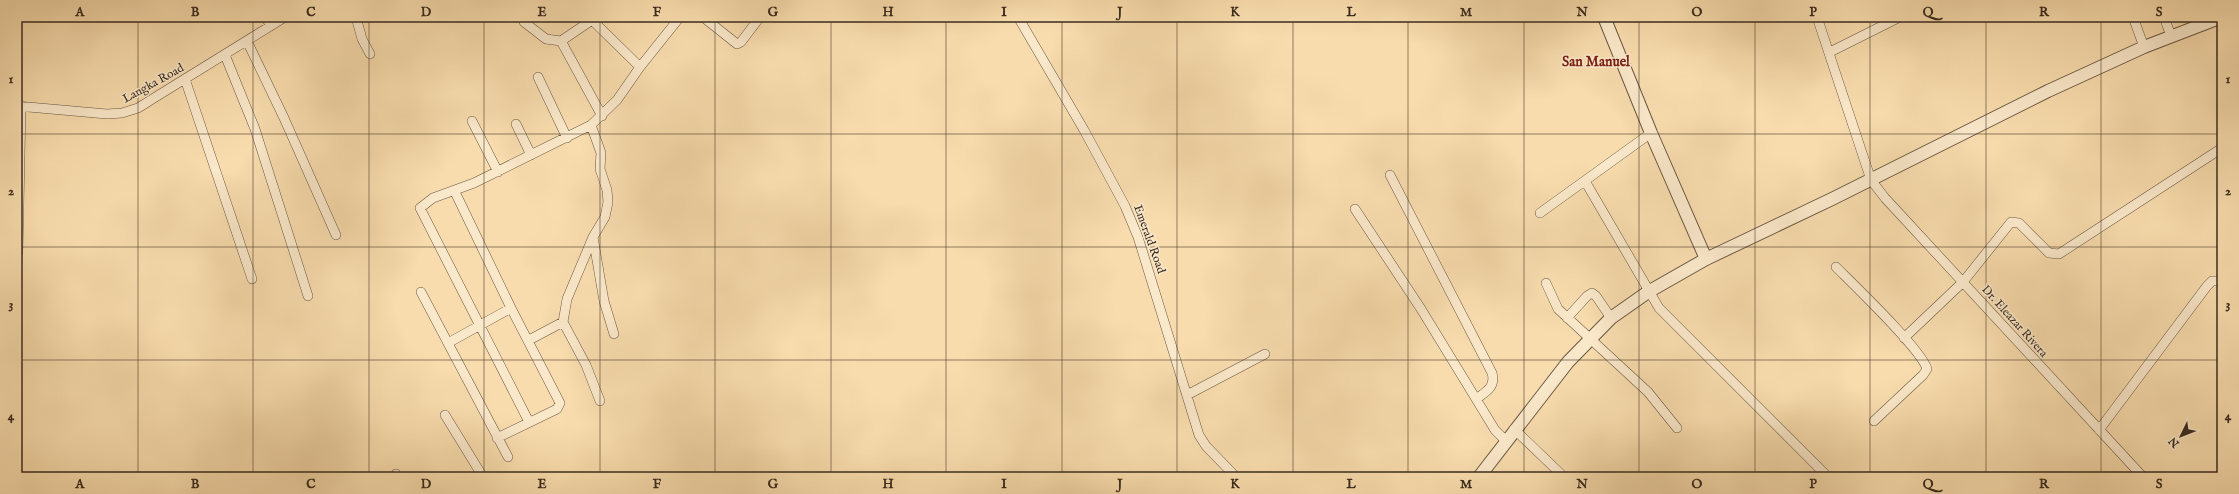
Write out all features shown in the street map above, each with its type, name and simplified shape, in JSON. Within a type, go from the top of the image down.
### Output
[{"type":"street","points":[[264,17],[272,25]]},
{"type":"street","name":"Langka Road","points":[[19,106],[107,114],[122,113],[138,108],[285,17]]},
{"type":"street","points":[[356,17],[362,40],[370,54]]},
{"type":"street","points":[[529,422],[481,326],[420,211],[421,206],[433,198],[455,192],[498,172],[591,125],[617,100],[640,67],[680,17]]},
{"type":"street","points":[[703,17],[737,44],[741,42],[760,17]]},
{"type":"street","name":"Emerald Road","points":[[1018,17],[1080,123],[1125,206],[1138,236],[1187,395],[1203,441],[1236,477]]},
{"type":"street","points":[[1604,17],[1651,132],[1706,259]]},
{"type":"street","name":"Dr. Eleazar Rivera","points":[[1817,17],[1830,52],[1871,180],[1884,198],[2143,477]]},
{"type":"street","points":[[1830,52],[1900,17]]},
{"type":"street","points":[[2133,17],[2144,47]]},
{"type":"street","points":[[2164,17],[2171,36]]},
{"type":"street","points":[[1479,477],[1514,429],[1554,379],[1590,339],[1611,318],[1648,292],[1706,259],[1871,180],[2048,91],[2144,47],[2222,17]]},
{"type":"street","points":[[561,42],[591,18],[640,67]]},
{"type":"street","points":[[524,22],[546,39],[561,42],[602,116]]},
{"type":"street","points":[[247,41],[284,118],[336,235]]},
{"type":"street","points":[[225,55],[255,129],[308,296]]},
{"type":"street","points":[[538,77],[567,138]]},
{"type":"street","points":[[185,79],[252,279]]},
{"type":"street","points":[[18,252],[19,106]]},
{"type":"street","points":[[472,121],[498,172]]},
{"type":"street","points":[[516,124],[531,156]]},
{"type":"street","points":[[591,125],[601,153],[600,169],[608,196],[605,217],[593,236],[567,299],[563,322],[586,365],[600,401]]},
{"type":"street","points":[[1540,213],[1651,132]]},
{"type":"street","points":[[1904,338],[1963,282],[2011,222],[2019,224],[2049,253],[2059,254],[2222,148]]},
{"type":"street","points":[[1390,175],[1492,373],[1494,383],[1492,387],[1476,399]]},
{"type":"street","points":[[1585,181],[1648,292],[1665,315],[1828,477]]},
{"type":"street","points":[[455,192],[511,308],[529,340],[560,406],[497,438]]},
{"type":"street","points":[[1355,209],[1421,309],[1495,430],[1506,441]]},
{"type":"street","points":[[593,236],[604,301],[614,334]]},
{"type":"street","points":[[1836,267],[1904,338],[1926,365],[1925,372],[1874,421]]},
{"type":"street","points":[[2100,430],[2207,286],[2212,281],[2222,281]]},
{"type":"street","points":[[1546,282],[1555,304],[1567,318],[1648,392],[1677,428]]},
{"type":"street","points":[[420,292],[508,457]]},
{"type":"street","points":[[1567,318],[1587,296],[1592,293],[1596,296],[1611,318]]},
{"type":"street","points":[[448,343],[511,308]]},
{"type":"street","points":[[529,340],[563,322]]},
{"type":"street","points":[[1187,395],[1266,354]]},
{"type":"street","points":[[444,415],[482,477]]},
{"type":"street","points":[[1514,429],[1564,477]]},
{"type":"district","name":"San Manuel","points":[[1596,61]]}]
